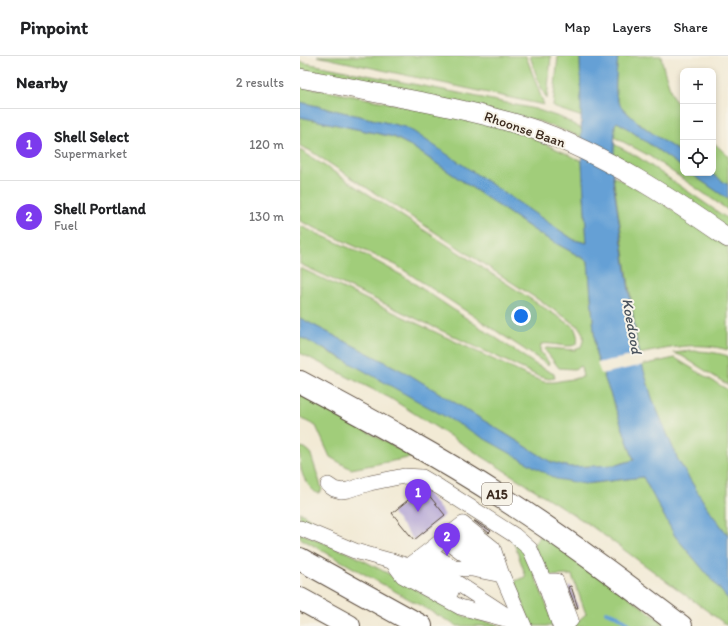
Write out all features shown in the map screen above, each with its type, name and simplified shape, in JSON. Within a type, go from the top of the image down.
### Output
[{"type":"highway","name":"A15","points":[[300,382],[411,442],[504,499],[596,562],[681,626]]},
{"type":"highway","points":[[300,559],[421,626]]},
{"type":"highway","points":[[300,599],[349,626]]},
{"type":"main road","name":"Rhoonse Baan","points":[[300,78],[467,110],[538,131],[569,143],[626,172],[673,200],[728,238]]},
{"type":"lane","name":"A15","points":[[328,485],[341,491],[404,476],[422,478],[451,495],[523,542],[530,549],[534,558],[550,581],[565,624]]},
{"type":"lane","points":[[300,528],[355,551],[392,561],[431,549],[463,524],[493,548],[520,625]]},
{"type":"lane","points":[[431,549],[472,569],[502,575]]},
{"type":"lane","points":[[431,549],[474,560],[502,575]]},
{"type":"lane","points":[[431,549],[520,625]]},
{"type":"lane","points":[[392,561],[403,576],[460,607],[520,625]]},
{"type":"lane","points":[[550,581],[566,581],[577,612],[565,624]]},
{"type":"green space","points":[[317,56],[526,56],[544,105]]},
{"type":"green space","points":[[530,56],[551,56],[547,99],[540,86]]},
{"type":"green space","points":[[558,56],[580,56],[582,117],[553,107]]},
{"type":"green space","points":[[618,56],[661,56],[673,98],[680,106],[680,152],[646,129],[620,105],[617,99],[616,78]]},
{"type":"green space","points":[[300,62],[535,109],[562,118],[582,129],[582,137],[535,120],[300,70]]},
{"type":"green space","points":[[300,86],[464,117],[522,133],[582,161],[587,243],[574,240],[405,127],[300,102]]},
{"type":"green space","points":[[300,117],[393,137],[411,146],[541,235],[588,261],[596,354],[634,460],[616,465],[570,467],[551,462],[410,375],[300,318],[300,268],[526,375],[544,382],[554,382],[583,377],[581,366],[574,369],[559,368],[545,350],[546,348],[575,350],[581,347],[583,335],[577,325],[309,150],[300,146]]},
{"type":"green space","points":[[617,122],[624,126],[680,166],[680,176],[694,176],[728,199],[728,210],[648,155],[614,137],[615,124]]},
{"type":"green space","points":[[614,144],[638,157],[728,219],[728,229],[613,155]]},
{"type":"green space","points":[[716,145],[728,156],[728,185],[715,176]]},
{"type":"green space","points":[[300,150],[574,327],[577,342],[574,345],[569,346],[541,344],[540,351],[549,363],[548,365],[396,265],[300,221]]},
{"type":"green space","points":[[613,176],[652,196],[728,247],[728,350],[717,347],[683,346],[639,354]]},
{"type":"green space","points":[[300,226],[363,254],[403,276],[535,364],[554,374],[555,378],[549,379],[538,376],[300,264]]},
{"type":"green space","points":[[300,337],[586,484],[643,477],[675,536],[728,599],[728,626],[590,525],[390,398],[300,353]]},
{"type":"green space","points":[[690,351],[709,352],[728,356],[728,385],[682,356],[674,353]]},
{"type":"green space","points":[[675,358],[728,390],[728,535],[708,509],[678,460],[652,398],[642,365]]},
{"type":"green space","points":[[300,394],[413,457],[351,469],[330,457],[316,426],[300,418]]},
{"type":"green space","points":[[300,447],[305,448],[310,452],[322,489],[320,493],[316,493],[304,478],[300,461]]},
{"type":"green space","points":[[300,512],[328,531],[300,521]]},
{"type":"green space","points":[[300,533],[353,555],[466,617],[504,626],[457,626],[300,538]]},
{"type":"green space","points":[[539,535],[594,570],[667,626],[572,626],[586,614],[572,575],[547,576],[533,545],[539,538]]},
{"type":"green space","points":[[513,540],[525,551],[555,626],[531,626],[515,581],[526,577]]},
{"type":"water","name":"Koedood","points":[[580,56],[618,56],[616,90],[617,99],[620,105],[646,129],[680,152],[680,166],[624,126],[617,122],[615,124],[613,180],[637,347],[652,398],[678,460],[708,509],[728,535],[728,599],[675,536],[643,477],[585,484],[556,479],[334,354],[300,337],[300,318],[410,375],[551,462],[570,467],[616,465],[634,460],[596,354],[588,261],[541,235],[411,146],[394,137],[300,117],[300,102],[405,127],[574,240],[587,243],[582,163]]},
{"type":"water","points":[[694,176],[715,176],[728,185],[728,199]]},
{"type":"pier","points":[[641,354],[644,365],[601,374],[597,363]]},
{"type":"building","points":[[423,488],[445,515],[414,540],[392,513]]},
{"type":"building","points":[[475,521],[491,531],[489,533]]},
{"type":"building","points":[[571,586],[578,608],[576,608],[568,587]]},
{"type":"waterway","points":[[606,612],[618,616],[631,626]]},
{"type":"place","name":"Shell Select","points":[[418,512]]},
{"type":"place","name":"Shell Portland","points":[[447,556]]}]
